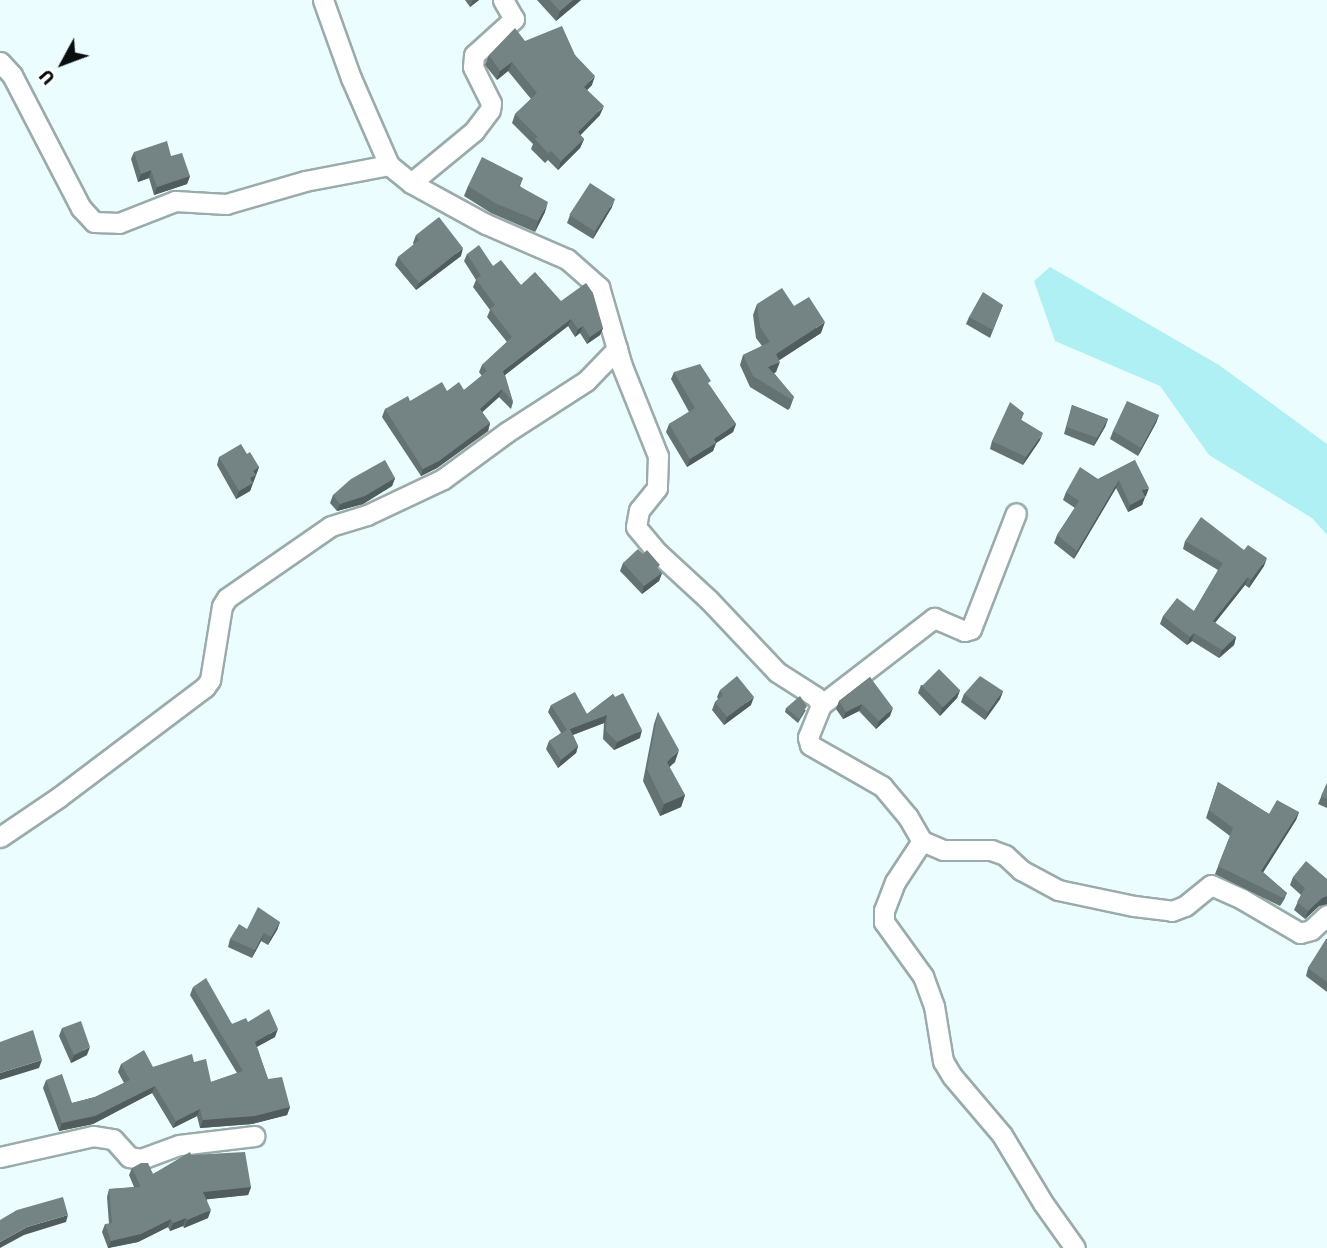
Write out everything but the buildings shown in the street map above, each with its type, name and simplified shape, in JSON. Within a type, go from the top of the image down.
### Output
[{"type":"street","points":[[323,0],[351,78],[389,165],[411,183],[486,224],[567,259],[599,287],[617,349],[658,456],[657,488],[639,510],[636,527],[657,553],[709,600],[777,672],[816,697],[821,705]]},
{"type":"street","points":[[411,183],[474,131],[490,110],[491,103],[473,67],[474,55],[514,19],[502,0]]},
{"type":"street","points":[[0,62],[12,75],[81,208],[94,222],[101,224],[120,223],[175,201],[226,204],[305,181],[389,165]]},
{"type":"street","points":[[0,837],[37,813],[205,687],[211,676],[222,606],[227,598],[331,526],[367,515],[443,480],[507,432],[586,381],[617,349]]},
{"type":"street","points":[[1016,513],[971,629],[964,631],[934,618],[821,705],[808,737],[810,745],[881,786],[908,817],[922,841],[943,850],[991,850],[1005,855],[1021,870],[1058,890],[1172,911],[1185,906],[1212,886],[1242,899],[1300,933],[1311,930],[1327,915]]},
{"type":"street","points":[[922,841],[895,882],[884,910],[884,922],[923,976],[934,1006],[943,1060],[961,1087],[1002,1135],[1043,1203],[1075,1248]]},
{"type":"street","points":[[0,1157],[93,1136],[113,1139],[129,1157],[141,1159],[179,1145],[254,1136]]},
{"type":"shaded area","points":[[1050,267],[1219,365],[1327,444],[1327,535],[1312,518],[1209,455],[1160,386],[1055,341],[1034,281]]}]
